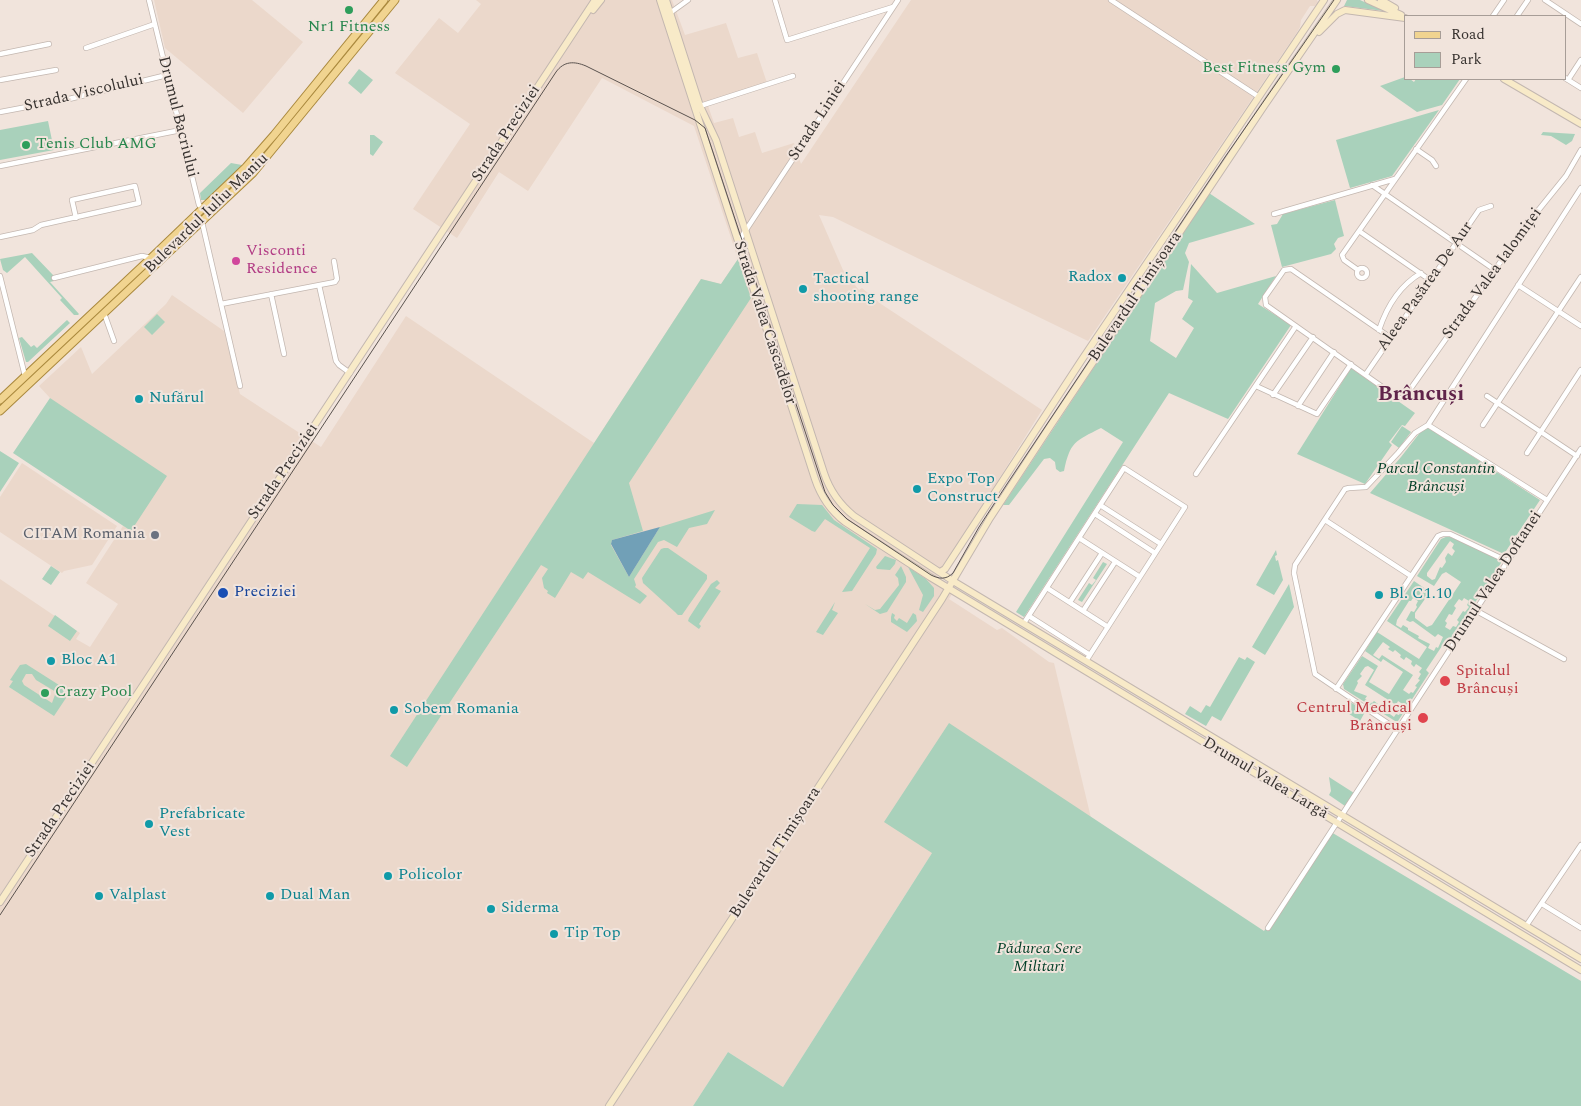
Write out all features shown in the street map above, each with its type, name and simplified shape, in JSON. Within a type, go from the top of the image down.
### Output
[{"type":"main road","name":"Bulevardul Iuliu Maniu","points":[[0,400],[246,167],[274,136],[384,0]]},
{"type":"main road","name":"Bulevardul Iuliu Maniu","points":[[0,411],[258,167],[395,0]]},
{"type":"main road","name":"Strada Preciziei","points":[[0,902],[595,0]]},
{"type":"main road","name":"Strada Preciziei","points":[[586,16],[601,0]]},
{"type":"main road","name":"Strada Valea Cascadelor","points":[[660,0],[820,492],[828,505],[845,522],[948,588]]},
{"type":"main road","name":"Strada Valea Cascadelor","points":[[666,0],[700,106],[716,140],[827,483],[836,498],[851,514],[953,581]]},
{"type":"main road","name":"Bulevardul Timișoara","points":[[942,572],[1081,361],[1324,0]]},
{"type":"main road","name":"Bulevardul Timișoara","points":[[609,1106],[942,599],[990,518],[1148,279],[1337,0]]},
{"type":"main road","points":[[1368,0],[1404,17]]},
{"type":"main road","points":[[1381,0],[1404,16]]},
{"type":"main road","points":[[1304,50],[1341,11],[1348,10],[1404,17]]},
{"type":"main road","points":[[1314,16],[1323,21]]},
{"type":"main road","points":[[1506,80],[1581,124]]},
{"type":"main road","points":[[203,209],[208,215]]},
{"type":"main road","points":[[151,258],[157,264]]},
{"type":"main road","points":[[1140,274],[1148,279]]},
{"type":"main road","points":[[41,361],[47,367]]},
{"type":"main road","points":[[778,366],[788,363]]},
{"type":"main road","points":[[796,418],[805,415]]},
{"type":"main road","points":[[845,522],[851,514]]},
{"type":"main road","points":[[942,572],[942,599]]},
{"type":"main road","points":[[942,572],[948,588]]},
{"type":"main road","name":"Drumul Valea Largă","points":[[953,581],[1088,658],[1199,729],[1581,959]]},
{"type":"main road","name":"Drumul Valea Largă","points":[[948,588],[1581,970]]},
{"type":"main road","points":[[1195,737],[1199,729]]},
{"type":"main road","points":[[1203,742],[1208,734]]},
{"type":"street","name":"Drumul Bacriului","points":[[149,0],[199,205],[203,209]]},
{"type":"street","points":[[670,12],[688,0]]},
{"type":"street","points":[[774,0],[787,40],[893,7]]},
{"type":"street","name":"Strada Liniei","points":[[738,242],[898,0]]},
{"type":"street","points":[[1111,0],[1259,97]]},
{"type":"street","points":[[1494,15],[1504,0]]},
{"type":"street","points":[[1518,15],[1528,0]]},
{"type":"street","points":[[1545,0],[1581,24]]},
{"type":"street","points":[[86,48],[155,24]]},
{"type":"street","points":[[0,54],[49,44]]},
{"type":"street","points":[[1581,60],[1566,79],[1581,88]]},
{"type":"street","points":[[0,80],[56,70]]},
{"type":"street","name":"Strada Viscolului","points":[[0,112],[69,99],[167,75]]},
{"type":"street","points":[[700,106],[793,76]]},
{"type":"street","points":[[1358,270],[1342,257],[1465,80]]},
{"type":"street","points":[[0,166],[181,130]]},
{"type":"street","points":[[1416,149],[1432,160],[1436,166]]},
{"type":"street","name":"Strada Valea Ialomiței","points":[[1366,374],[1398,398],[1404,398],[1532,217],[1566,176],[1581,150]]},
{"type":"street","points":[[1274,214],[1396,178]]},
{"type":"street","points":[[1372,185],[1495,270]]},
{"type":"street","points":[[0,237],[33,230],[41,225],[76,218],[139,203],[135,186],[72,200],[76,218]]},
{"type":"street","points":[[1398,730],[1314,672],[1294,574],[1297,562],[1345,490],[1366,487],[1414,433],[1428,425],[1581,188]]},
{"type":"street","name":"Aleea Pasărea De Aur","points":[[1366,374],[1479,210],[1491,206]]},
{"type":"street","points":[[202,222],[240,386]]},
{"type":"street","points":[[1359,231],[1430,280]]},
{"type":"street","points":[[54,278],[142,256],[151,258]]},
{"type":"street","points":[[221,304],[336,282],[334,261]]},
{"type":"street","points":[[1366,374],[1266,305],[1265,297],[1284,270],[1291,269],[1391,338]]},
{"type":"street","name":"Aleea Pasărea De Aur","points":[[1380,330],[1384,316],[1398,294],[1407,283],[1421,273]]},
{"type":"street","points":[[0,276],[25,376]]},
{"type":"street","points":[[1483,425],[1581,276]]},
{"type":"street","points":[[319,285],[336,361],[350,373]]},
{"type":"street","points":[[1518,286],[1581,326]]},
{"type":"street","points":[[272,294],[284,354]]},
{"type":"street","points":[[104,313],[114,341]]},
{"type":"street","points":[[1196,474],[1296,326]]},
{"type":"street","points":[[1273,394],[1313,337]]},
{"type":"street","points":[[1298,406],[1334,352]]},
{"type":"street","points":[[1256,386],[1317,414],[1351,364]]},
{"type":"street","points":[[1526,453],[1581,370]]},
{"type":"street","points":[[1487,396],[1577,456]]},
{"type":"street","points":[[1428,425],[1547,500]]},
{"type":"street","name":"Drumul Valea Doftanei","points":[[1337,823],[1581,449]]},
{"type":"street","points":[[1024,623],[1028,616],[1095,514],[1124,468],[1185,507],[1088,658],[1028,616]]},
{"type":"street","points":[[1100,505],[1161,544]]},
{"type":"street","points":[[1095,514],[1156,553]]},
{"type":"street","points":[[1325,520],[1411,576]]},
{"type":"street","points":[[1336,689],[1436,538],[1443,534],[1450,534],[1507,561]]},
{"type":"street","points":[[1079,538],[1140,577]]},
{"type":"street","points":[[1070,602],[1102,553]]},
{"type":"street","points":[[1083,611],[1115,562]]},
{"type":"street","points":[[1047,588],[1108,627]]},
{"type":"street","points":[[1476,610],[1564,659]]},
{"type":"street","points":[[1268,928],[1337,823]]},
{"type":"street","points":[[1526,926],[1581,845]]},
{"type":"street","points":[[1542,904],[1581,928]]},
{"type":"shaded area","points":[[154,0],[252,0],[303,42],[243,113],[165,48]]},
{"type":"shaded area","points":[[476,0],[672,0],[685,35],[726,23],[738,58],[757,53],[767,83],[707,103],[714,123],[733,118],[739,137],[755,132],[762,153],[794,143],[801,164],[911,0],[1317,0],[1318,2],[1315,6],[1310,6],[1301,20],[1296,34],[1088,341],[833,217],[819,215],[843,270],[859,290],[862,288],[881,304],[1042,410],[934,583],[952,594],[949,599],[997,630],[1002,628],[1049,662],[1054,663],[1091,818],[949,724],[932,853],[783,1087],[728,1052],[693,1106],[0,1106],[0,579],[80,633],[76,639],[90,647],[118,604],[86,583],[123,526],[131,531],[50,398],[39,386],[81,347],[92,374],[166,304],[172,295],[224,331],[240,394],[321,447],[406,316],[594,443],[701,279],[721,284],[738,259],[694,126],[602,78],[528,191],[499,172],[457,238],[413,209],[470,124],[395,73],[439,18],[458,33],[481,4]]},
{"type":"shaded area","points":[[22,463],[117,526],[92,565],[62,573],[0,532],[0,497]]},
{"type":"green space","points":[[1347,0],[1360,0],[1384,11],[1344,6]]},
{"type":"green space","points":[[359,69],[373,80],[361,94],[348,83]]},
{"type":"green space","points":[[1404,77],[1404,80],[1414,82],[1415,80],[1459,80],[1442,105],[1417,112],[1380,86]]},
{"type":"green space","points":[[1439,110],[1392,176],[1350,188],[1336,140]]},
{"type":"green space","name":"Tenis Club AMG","points":[[48,121],[54,150],[0,160],[0,130]]},
{"type":"green space","points":[[1543,132],[1575,134],[1572,141],[1566,145],[1551,136],[1541,135]]},
{"type":"green space","points":[[370,135],[374,135],[383,142],[373,156],[370,154]]},
{"type":"green space","points":[[231,163],[242,165],[206,200],[201,200],[200,193]]},
{"type":"green space","points":[[1209,193],[1255,224],[1189,243],[1185,253],[1189,262],[1183,290],[1176,291],[1155,303],[1150,341],[1176,358],[1194,328],[1182,319],[1193,301],[1188,298],[1191,264],[1217,293],[1276,276],[1258,304],[1291,325],[1228,419],[1169,393],[1024,617],[1016,612],[1123,442],[1101,428],[1092,432],[1079,440],[1071,448],[1064,471],[1060,472],[1056,469],[1055,462],[1050,458],[1044,459],[1009,505],[1003,505]]},
{"type":"green space","points":[[1335,200],[1344,236],[1338,238],[1334,244],[1336,249],[1331,254],[1282,267],[1271,225],[1277,224],[1283,214]]},
{"type":"green space","points":[[32,253],[53,275],[54,281],[50,282],[78,315],[74,315],[60,300],[62,298],[25,257],[7,273],[3,270],[0,259]]},
{"type":"green space","points":[[738,259],[751,298],[629,483],[643,531],[612,540],[611,545],[629,577],[660,527],[715,510],[707,524],[689,528],[677,547],[664,540],[658,542],[634,579],[635,587],[647,596],[640,604],[588,572],[583,579],[571,572],[555,598],[547,593],[548,591],[544,588],[542,578],[548,569],[541,565],[407,767],[390,756],[701,279],[721,284]]},
{"type":"green space","points":[[157,314],[165,322],[152,335],[144,327]]},
{"type":"green space","points":[[67,320],[70,323],[26,362],[19,338],[22,337],[31,347],[34,345],[37,348]]},
{"type":"green space","points":[[1351,368],[1415,413],[1405,426],[1402,425],[1389,442],[1392,445],[1365,484],[1297,454]]},
{"type":"green space","points":[[50,398],[167,476],[131,531],[13,453]]},
{"type":"green space","points":[[1402,426],[1411,432],[1399,448],[1391,442]]},
{"type":"green space","name":"Parcul Constantin Brâncuși","points":[[1427,427],[1540,500],[1504,554],[1370,493],[1422,430]]},
{"type":"green space","points":[[0,451],[19,463],[0,492]]},
{"type":"green space","points":[[797,504],[822,505],[834,520],[877,549],[876,554],[852,591],[842,592],[870,548],[825,519],[815,532],[812,531],[789,517]]},
{"type":"green space","points":[[1448,536],[1499,559],[1501,563],[1449,642],[1446,640],[1426,670],[1429,673],[1398,721],[1395,721],[1344,689],[1343,684],[1362,656],[1378,666],[1369,682],[1389,694],[1403,672],[1383,659],[1381,662],[1365,651],[1377,632],[1419,659],[1427,647],[1387,621],[1414,581],[1430,592],[1415,613],[1415,618],[1427,627],[1432,625],[1461,582],[1446,572],[1442,574],[1434,586],[1417,576],[1441,539]],"holes":[[[1450,541],[1454,544],[1452,548],[1455,551],[1452,556],[1448,553],[1445,558],[1446,562],[1442,568],[1440,567],[1435,579],[1432,580],[1427,576],[1427,573]],[[1413,598],[1418,601],[1417,607],[1414,612],[1411,611],[1406,620],[1413,621],[1435,637],[1438,634],[1443,637],[1438,648],[1436,647],[1434,651],[1428,648],[1430,644],[1418,638],[1419,636],[1408,630],[1408,628],[1403,625],[1401,628],[1396,625],[1397,620],[1409,601]],[[1464,598],[1469,601],[1467,605],[1469,607],[1465,612],[1463,611],[1457,620],[1459,622],[1456,627],[1453,626],[1450,630],[1445,627],[1447,623],[1445,621],[1449,614],[1452,615],[1456,608],[1454,606],[1459,599],[1462,601]],[[1383,642],[1390,647],[1388,649],[1393,652],[1395,650],[1404,660],[1406,657],[1412,661],[1411,664],[1414,667],[1416,664],[1422,668],[1419,672],[1421,674],[1418,679],[1420,680],[1415,686],[1417,687],[1413,693],[1409,694],[1403,690],[1413,675],[1382,655],[1379,659],[1373,655]],[[1368,666],[1374,670],[1365,685],[1396,705],[1398,701],[1404,705],[1399,715],[1396,714],[1394,717],[1385,708],[1383,710],[1377,706],[1378,704],[1374,701],[1372,703],[1365,699],[1367,696],[1354,691],[1358,683],[1357,681],[1362,676],[1360,674]]]},
{"type":"green space","points":[[668,548],[707,575],[707,579],[682,615],[678,615],[643,583],[642,578],[661,549]]},
{"type":"green space","points":[[1276,550],[1276,561],[1278,560],[1283,580],[1274,595],[1256,585]]},
{"type":"green space","points":[[885,556],[896,560],[895,564],[890,570],[877,569],[876,567]]},
{"type":"green space","points":[[1103,562],[1107,564],[1082,602],[1078,600],[1089,583],[1092,585],[1096,580],[1093,578]]},
{"type":"green space","points":[[51,566],[60,572],[51,585],[42,579]]},
{"type":"green space","points":[[901,566],[906,582],[887,612],[880,614],[865,604],[875,610],[880,609],[899,585],[898,578],[895,575]]},
{"type":"green space","points":[[908,567],[926,579],[934,588],[934,596],[923,612],[919,610],[923,595]]},
{"type":"green space","points":[[717,580],[720,583],[715,588],[721,591],[699,624],[701,626],[699,629],[688,621],[689,618],[711,584]]},
{"type":"green space","points":[[1289,584],[1294,607],[1265,655],[1252,647]]},
{"type":"green space","points":[[835,602],[832,610],[838,613],[823,635],[816,632]]},
{"type":"green space","points":[[892,613],[897,621],[899,618],[907,623],[913,613],[916,615],[917,621],[907,632],[891,622]]},
{"type":"green space","points":[[55,615],[77,631],[70,641],[48,626]]},
{"type":"green space","points":[[1239,657],[1245,660],[1247,657],[1255,662],[1221,721],[1212,716],[1206,726],[1185,714],[1190,706],[1201,713],[1206,705],[1210,707]]},
{"type":"green space","points":[[26,664],[70,692],[54,716],[9,687],[13,681],[10,680],[20,665]],"holes":[[[26,674],[32,674],[36,680],[56,692],[52,703],[24,685],[22,681]]]},
{"type":"green space","points":[[1349,701],[1365,712],[1360,721],[1343,710]]},
{"type":"green space","name":"Pădurea Sere Militari","points":[[949,723],[1264,931],[1331,832],[1581,981],[1581,1106],[693,1106],[728,1052],[783,1087],[932,853],[884,822]]},
{"type":"green space","points":[[1329,777],[1354,793],[1345,806],[1329,795],[1331,791]]},
{"type":"water","points":[[660,527],[629,577],[611,544],[612,540]]},
{"type":"tram line","points":[[0,915],[559,68],[570,63],[586,66],[695,120],[705,128],[825,492],[833,505],[847,519],[931,575],[942,578],[948,577],[953,573],[979,527],[1007,484],[1225,157],[1334,0]]},
{"type":"place","name":"Nr1 Fitness","points":[[349,10]]},
{"type":"place","name":"Best Fitness Gym","points":[[1336,69]]},
{"type":"place","name":"Tenis Club AMG","points":[[26,145]]},
{"type":"place","name":"Visconti Residence","points":[[236,261]]},
{"type":"place","name":"Radox","points":[[1122,278]]},
{"type":"place","name":"Tactical shooting range","points":[[803,289]]},
{"type":"place","name":"Nufărul","points":[[139,399]]},
{"type":"place","name":"Expo Top Construct","points":[[917,489]]},
{"type":"place","name":"CITAM Romania","points":[[155,535]]},
{"type":"place","name":"Preciziei","points":[[223,593]]},
{"type":"place","name":"Bl. C1.10","points":[[1379,595]]},
{"type":"place","name":"Bloc A1","points":[[51,661]]},
{"type":"place","name":"Spitalul Brâncuși","points":[[1445,681]]},
{"type":"place","name":"Crazy Pool","points":[[45,693]]},
{"type":"place","name":"Sobem Romania","points":[[394,710]]},
{"type":"place","name":"Centrul Medical Brâncuși","points":[[1423,718]]},
{"type":"place","name":"Prefabricate Vest","points":[[149,824]]},
{"type":"place","name":"Policolor","points":[[388,876]]},
{"type":"place","name":"Valplast","points":[[99,896]]},
{"type":"place","name":"Dual Man","points":[[270,896]]},
{"type":"place","name":"Siderma","points":[[491,909]]},
{"type":"place","name":"Tip Top","points":[[554,934]]},
{"type":"district","name":"Brâncuși","points":[[1421,396]]}]
